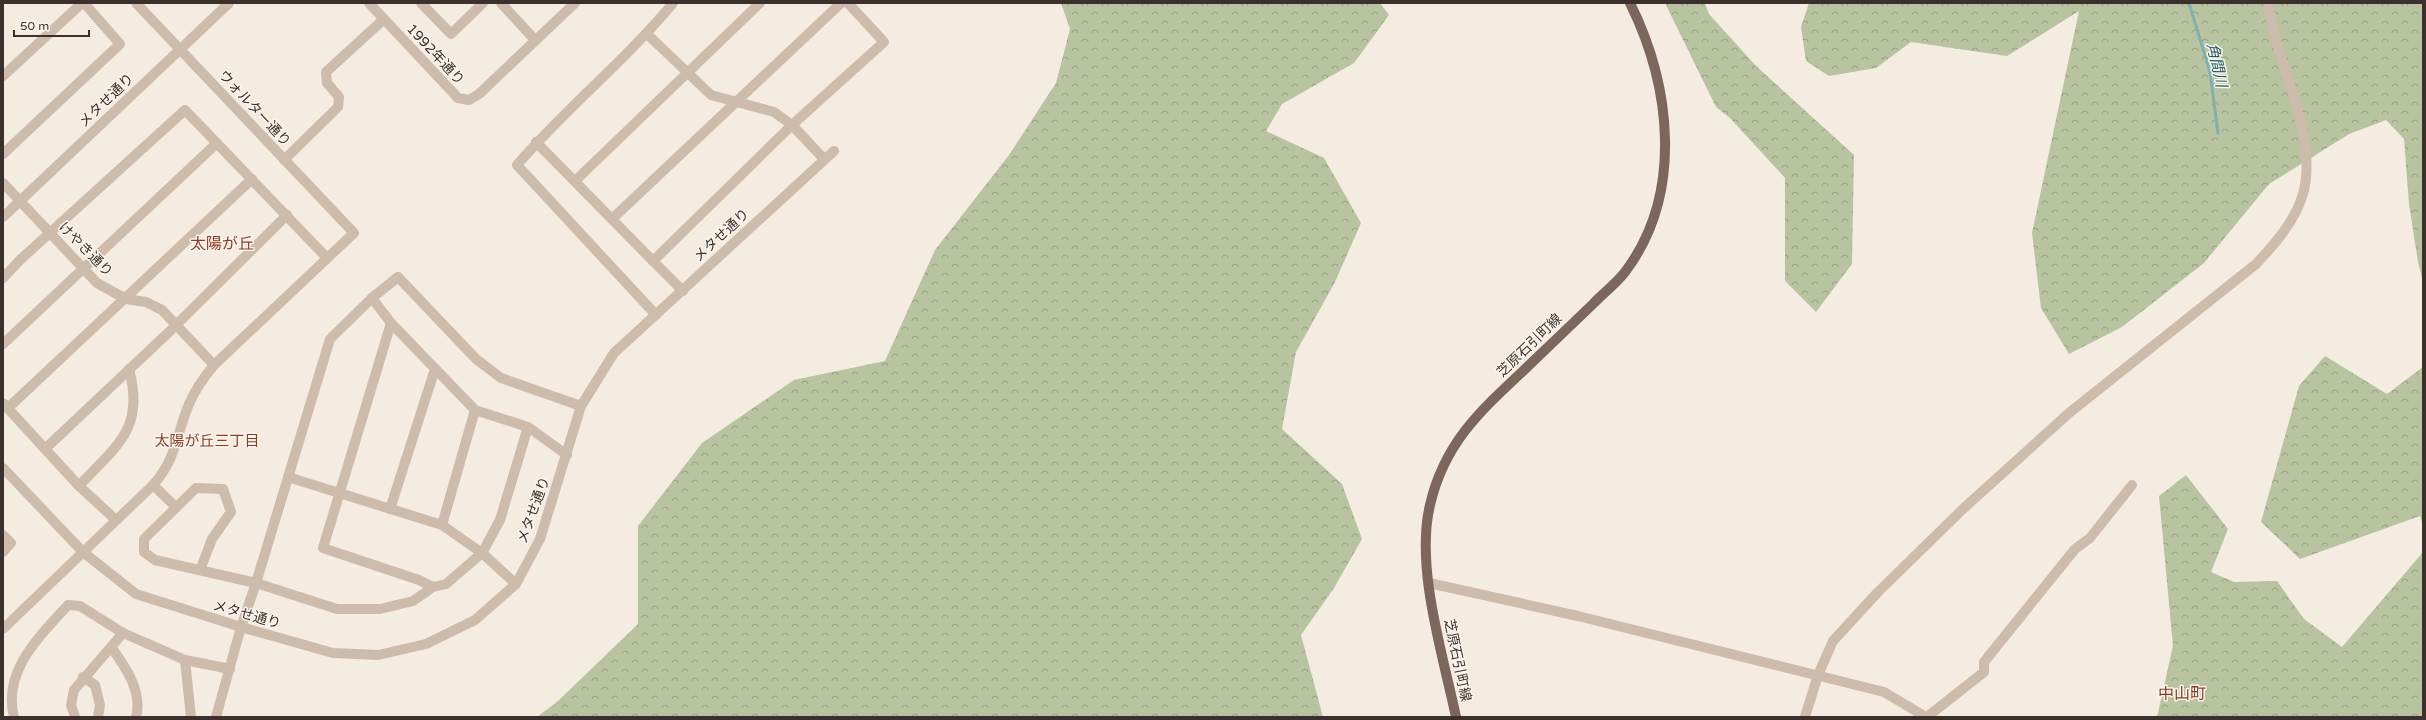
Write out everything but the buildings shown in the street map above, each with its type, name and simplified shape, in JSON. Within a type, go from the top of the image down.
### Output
[{"type":"main road","name":"芝原石引町線","points":[[1456,717],[1429,583],[1426,543],[1430,505],[1447,457],[1475,416],[1624,273],[1643,243],[1655,216],[1667,155],[1659,81],[1644,31],[1630,3]]},
{"type":"street","points":[[3,76],[83,3],[120,44],[3,154]]},
{"type":"street","name":"ウォルター通り","points":[[136,3],[354,233],[326,258]]},
{"type":"street","name":"メタせ通り","points":[[3,217],[229,3]]},
{"type":"street","name":"1992年通り","points":[[369,3],[458,98],[469,100],[479,94],[535,40]]},
{"type":"street","points":[[422,3],[451,34],[483,3]]},
{"type":"street","points":[[501,3],[535,40],[575,3]]},
{"type":"street","points":[[656,315],[517,165],[536,142],[647,34],[673,3]]},
{"type":"street","points":[[575,181],[760,3]]},
{"type":"street","points":[[612,219],[841,3]]},
{"type":"street","points":[[653,261],[792,125],[884,42],[848,3]]},
{"type":"street","points":[[1805,717],[1818,675],[1833,641],[1878,592],[1964,508],[2069,413],[2256,264],[2276,243],[2302,196],[2307,165],[2304,141],[2297,109],[2275,38],[2268,3]]},
{"type":"street","points":[[284,160],[338,107],[339,97],[327,83],[326,72],[384,19]]},
{"type":"street","points":[[647,34],[711,94],[774,112],[792,125],[824,159]]},
{"type":"street","points":[[3,278],[50,232],[185,110],[287,215],[326,258],[214,365],[203,378],[189,404],[166,470],[153,485],[3,629]]},
{"type":"street","points":[[536,142],[683,291]]},
{"type":"street","points":[[3,344],[217,143]]},
{"type":"street","name":"メタせ通り","points":[[3,468],[83,552],[136,594],[241,627],[333,653],[378,655],[426,644],[475,620],[516,584],[540,539],[582,406],[614,353],[834,151]]},
{"type":"street","points":[[116,520],[79,486],[46,448],[6,406],[125,298],[252,179]]},
{"type":"street","name":"けやき通り","points":[[3,183],[97,283],[125,298],[146,302],[162,310],[214,365]]},
{"type":"street","points":[[46,448],[176,325],[287,215]]},
{"type":"street","points":[[216,717],[241,627],[256,583],[330,339],[372,298],[398,277],[476,359],[501,378],[582,406]]},
{"type":"street","points":[[372,298],[391,323],[475,410],[528,427],[567,455]]},
{"type":"street","points":[[391,323],[341,495],[323,548],[419,580],[433,588]]},
{"type":"street","points":[[79,486],[122,440],[130,425],[136,401],[129,369]]},
{"type":"street","points":[[390,509],[435,369]]},
{"type":"street","points":[[442,525],[475,410]]},
{"type":"street","points":[[200,570],[212,539],[232,512],[223,489],[196,488],[144,539],[144,552],[155,560],[256,583],[337,609],[380,609],[413,601],[433,588],[446,584],[482,553],[500,520],[528,427]]},
{"type":"street","points":[[288,477],[341,495],[442,525],[482,553],[516,584]]},
{"type":"street","points":[[153,485],[176,507]]},
{"type":"street","points":[[1429,583],[1578,616],[1884,692],[1926,717],[1984,672],[1984,662],[2075,549],[2090,538],[2132,485]]},
{"type":"street","points":[[3,534],[11,544],[3,552]]},
{"type":"street","points":[[14,717],[12,708],[14,681],[27,651],[68,605],[80,606],[123,633],[185,660],[230,669]]},
{"type":"street","points":[[75,717],[72,705],[74,690],[123,633]]},
{"type":"street","points":[[111,647],[126,666],[134,688],[136,717]]},
{"type":"street","points":[[185,660],[191,717]]},
{"type":"street","points":[[84,677],[95,685],[100,705],[98,717]]},
{"type":"green space","points":[[1061,3],[1380,3],[1389,15],[1354,63],[1282,104],[1266,131],[1324,158],[1361,223],[1335,282],[1296,352],[1282,429],[1342,484],[1362,539],[1334,588],[1301,635],[1323,717],[537,717],[558,701],[638,624],[638,526],[702,443],[794,380],[885,361],[935,250],[1009,155],[1056,83],[1070,29]]},
{"type":"green space","points":[[1665,3],[1705,3],[1709,14],[1756,66],[1854,155],[1852,264],[1816,312],[1785,281],[1785,178],[1730,118],[1716,107]]},
{"type":"green space","points":[[1809,3],[2423,3],[2423,282],[2418,262],[2409,204],[2404,139],[2386,120],[2349,134],[2269,184],[2204,263],[2122,327],[2069,354],[2041,308],[2032,233],[2079,11],[2007,56],[1911,42],[1876,68],[1829,76],[1806,61],[1801,27]]},
{"type":"green space","points":[[2325,356],[2387,394],[2423,367],[2423,525],[2420,516],[2300,559],[2261,522],[2299,386]]},
{"type":"green space","points":[[2186,475],[2228,529],[2211,572],[2234,582],[2277,581],[2304,619],[2342,647],[2423,552],[2423,717],[2157,717],[2173,646],[2159,496]]},
{"type":"waterway","name":"角間川","points":[[2189,3],[2210,72],[2218,133]]},
{"type":"district","name":"太陽が丘","points":[[222,243]]},
{"type":"district","name":"太陽が丘三丁目","points":[[207,441]]},
{"type":"district","name":"中山町","points":[[2182,693]]}]
